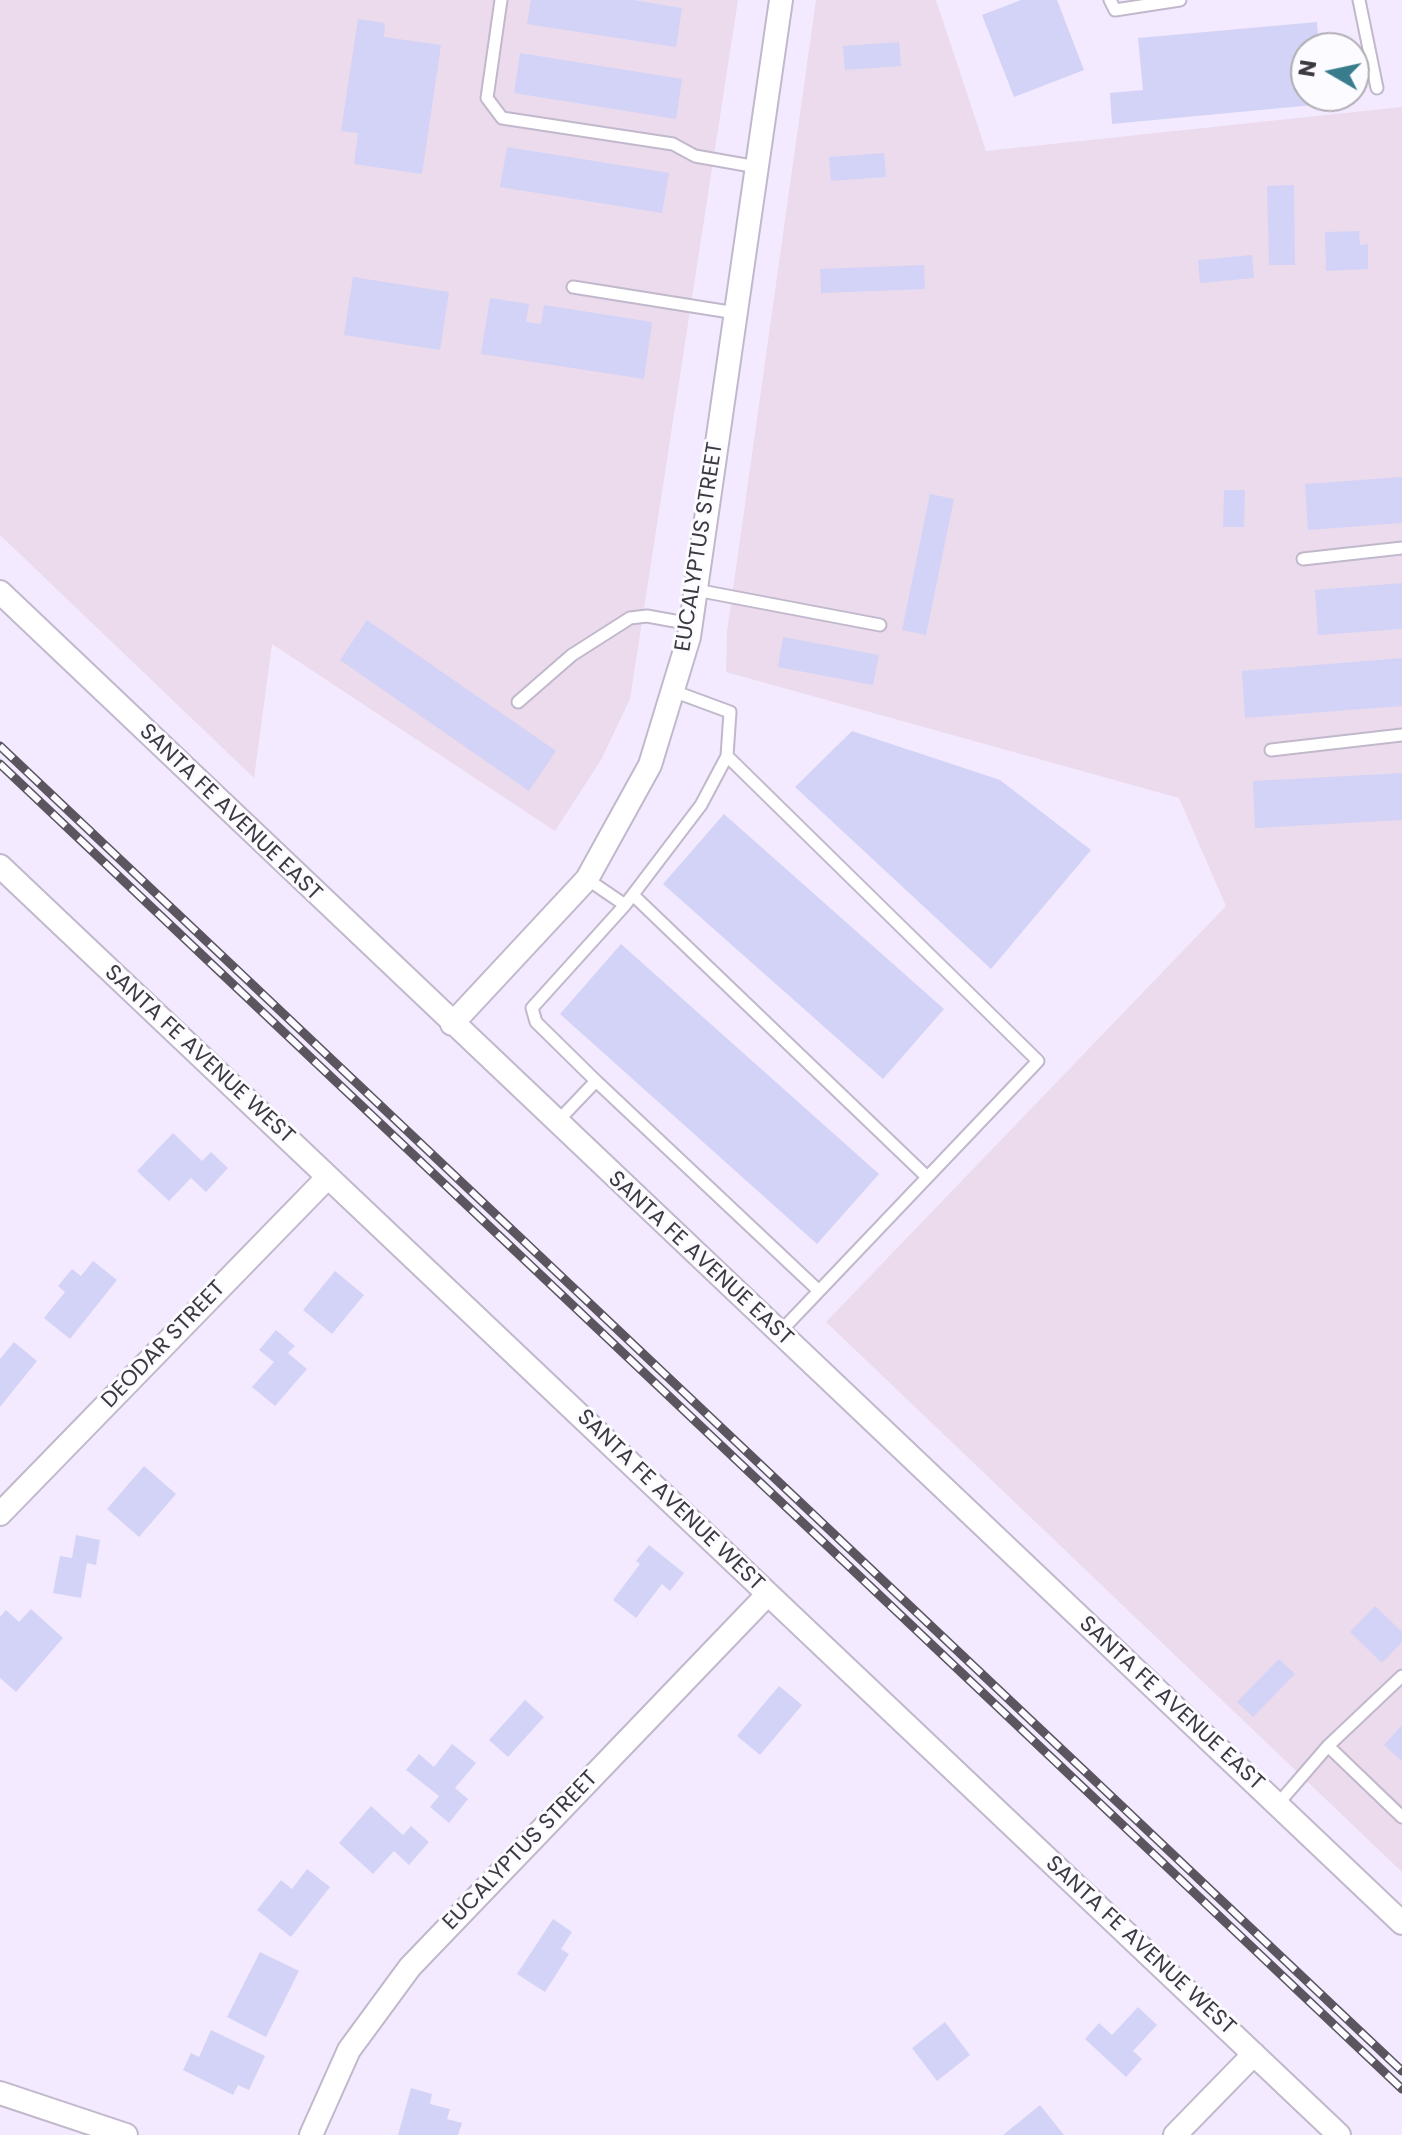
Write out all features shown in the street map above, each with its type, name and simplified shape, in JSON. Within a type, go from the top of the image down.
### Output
[{"type":"street","name":"EUCALYPTUS STREET","points":[[452,1024],[587,879],[650,765],[691,624],[781,0]]},
{"type":"street","name":"SANTA FE AVENUE EAST","points":[[0,592],[1402,1923]]},
{"type":"street","name":"SANTA FE AVENUE WEST","points":[[0,866],[1339,2135]]},
{"type":"street","name":"DEODAR STREET","points":[[0,1514],[328,1177]]},
{"type":"street","name":"EUCALYPTUS STREET","points":[[311,2135],[349,2050],[410,1967],[768,1594]]},
{"type":"street","points":[[1175,2135],[1254,2054]]},
{"type":"street","points":[[0,2093],[126,2135]]},
{"type":"lane","points":[[501,0],[487,98],[502,118],[673,144],[695,156],[757,167]]},
{"type":"lane","points":[[1110,0],[1115,10],[1180,0]]},
{"type":"lane","points":[[1359,0],[1377,88]]},
{"type":"lane","points":[[573,287],[736,313]]},
{"type":"lane","points":[[1303,559],[1402,548]]},
{"type":"lane","points":[[696,590],[880,625]]},
{"type":"lane","points":[[518,702],[572,655],[630,618],[647,616],[691,624]]},
{"type":"lane","points":[[673,691],[730,712],[727,756],[701,805],[629,900],[532,1008],[536,1022],[819,1291]]},
{"type":"lane","points":[[1271,750],[1402,735]]},
{"type":"lane","points":[[727,756],[1038,1061],[779,1334]]},
{"type":"lane","points":[[587,879],[629,900],[927,1177]]},
{"type":"lane","points":[[556,1123],[596,1081]]},
{"type":"lane","points":[[1277,1805],[1328,1746],[1402,1676]]},
{"type":"lane","points":[[1328,1746],[1402,1817]]},
{"type":"shaded area","points":[[0,0],[738,0],[630,699],[601,760],[555,831],[272,644],[254,778],[0,535]]},
{"type":"shaded area","points":[[816,0],[936,0],[986,151],[1402,107],[1402,1872],[826,1322],[1226,906],[1179,798],[726,672],[727,632]]},
{"type":"building","points":[[531,0],[633,0],[682,8],[676,47],[527,24]]},
{"type":"building","points":[[1021,0],[1057,0],[1084,70],[1014,97],[982,15]]},
{"type":"building","points":[[358,19],[385,23],[384,37],[441,45],[422,174],[354,164],[358,133],[341,131]]},
{"type":"building","points":[[1317,22],[1318,32],[1290,32],[1290,107],[1112,124],[1110,93],[1143,90],[1138,38]]},
{"type":"building","points":[[899,42],[901,66],[845,70],[843,46]]},
{"type":"building","points":[[520,53],[682,79],[676,119],[514,93]]},
{"type":"building","points":[[507,147],[669,173],[662,213],[500,187]]},
{"type":"building","points":[[884,153],[886,177],[831,181],[829,157]]},
{"type":"building","points":[[1294,185],[1295,265],[1269,265],[1267,186]]},
{"type":"building","points":[[1359,231],[1360,245],[1368,244],[1368,269],[1326,271],[1325,232]]},
{"type":"building","points":[[1252,255],[1254,278],[1200,283],[1198,260]]},
{"type":"building","points":[[924,265],[925,289],[821,293],[820,269]]},
{"type":"building","points":[[353,277],[449,292],[440,350],[344,335]]},
{"type":"building","points":[[490,298],[529,304],[526,322],[541,324],[544,305],[652,322],[644,379],[481,354]]},
{"type":"building","points":[[1402,477],[1402,523],[1308,530],[1305,484]]},
{"type":"building","points":[[1224,490],[1245,490],[1244,527],[1223,527]]},
{"type":"building","points":[[930,494],[954,499],[926,635],[902,630]]},
{"type":"building","points":[[1402,583],[1402,629],[1318,635],[1315,590]]},
{"type":"building","points":[[367,620],[556,751],[529,791],[340,660]]},
{"type":"building","points":[[783,637],[879,655],[873,685],[778,667]]},
{"type":"building","points":[[1402,658],[1402,706],[1245,718],[1242,671]]},
{"type":"building","points":[[852,731],[1000,780],[1091,850],[991,969],[795,787]]},
{"type":"building","points":[[1402,773],[1402,820],[1255,828],[1253,781]]},
{"type":"building","points":[[724,814],[944,1009],[883,1079],[663,884]]},
{"type":"building","points":[[621,944],[879,1174],[817,1244],[560,1014]]},
{"type":"building","points":[[173,1133],[202,1161],[211,1152],[228,1168],[206,1192],[191,1178],[169,1201],[137,1171]]},
{"type":"building","points":[[93,1261],[117,1280],[70,1339],[44,1318],[65,1292],[58,1286],[72,1269],[81,1276]]},
{"type":"building","points":[[335,1271],[364,1295],[332,1334],[303,1310]]},
{"type":"building","points":[[276,1330],[295,1346],[288,1353],[307,1369],[275,1406],[252,1387],[274,1362],[259,1350]]},
{"type":"building","points":[[14,1342],[37,1361],[0,1407],[0,1359]]},
{"type":"building","points":[[144,1466],[176,1494],[139,1537],[107,1509]]},
{"type":"building","points":[[76,1535],[100,1540],[96,1565],[87,1563],[81,1598],[53,1593],[60,1556],[72,1558]]},
{"type":"building","points":[[649,1545],[684,1573],[670,1591],[662,1584],[636,1618],[613,1600],[640,1564],[636,1561]]},
{"type":"building","points":[[1375,1606],[1402,1632],[1402,1642],[1382,1663],[1350,1632]]},
{"type":"building","points":[[31,1609],[63,1638],[16,1692],[0,1678],[0,1617],[6,1610],[19,1622]]},
{"type":"building","points":[[1279,1659],[1295,1674],[1253,1717],[1237,1702]]},
{"type":"building","points":[[779,1686],[802,1705],[760,1755],[737,1736]]},
{"type":"building","points":[[525,1700],[544,1717],[508,1757],[489,1740]]},
{"type":"building","points":[[1402,1725],[1402,1761],[1384,1745]]},
{"type":"building","points":[[452,1744],[476,1763],[455,1788],[468,1799],[449,1823],[430,1807],[439,1796],[406,1770],[419,1754],[434,1767]]},
{"type":"building","points":[[371,1806],[403,1835],[411,1826],[429,1842],[409,1865],[394,1851],[373,1874],[339,1843]]},
{"type":"building","points":[[307,1869],[330,1887],[291,1937],[257,1910],[281,1880],[292,1889]]},
{"type":"building","points":[[553,1919],[572,1932],[561,1949],[569,1954],[545,1992],[517,1974]]},
{"type":"building","points":[[260,1952],[299,1971],[266,2037],[227,2017]]},
{"type":"building","points":[[1138,2007],[1157,2025],[1133,2051],[1142,2059],[1126,2077],[1085,2039],[1099,2023],[1112,2035]]},
{"type":"building","points":[[945,2022],[970,2055],[937,2081],[912,2048]]},
{"type":"building","points":[[211,2030],[265,2056],[249,2090],[238,2085],[233,2095],[183,2070],[191,2053],[199,2057]]},
{"type":"building","points":[[411,2088],[432,2094],[430,2104],[450,2109],[447,2119],[462,2123],[458,2135],[398,2135]]},
{"type":"building","points":[[1040,2105],[1064,2135],[1003,2135]]},
{"type":"railway","points":[[0,746],[1402,2071]]},
{"type":"railway","points":[[0,764],[1402,2089]]}]
